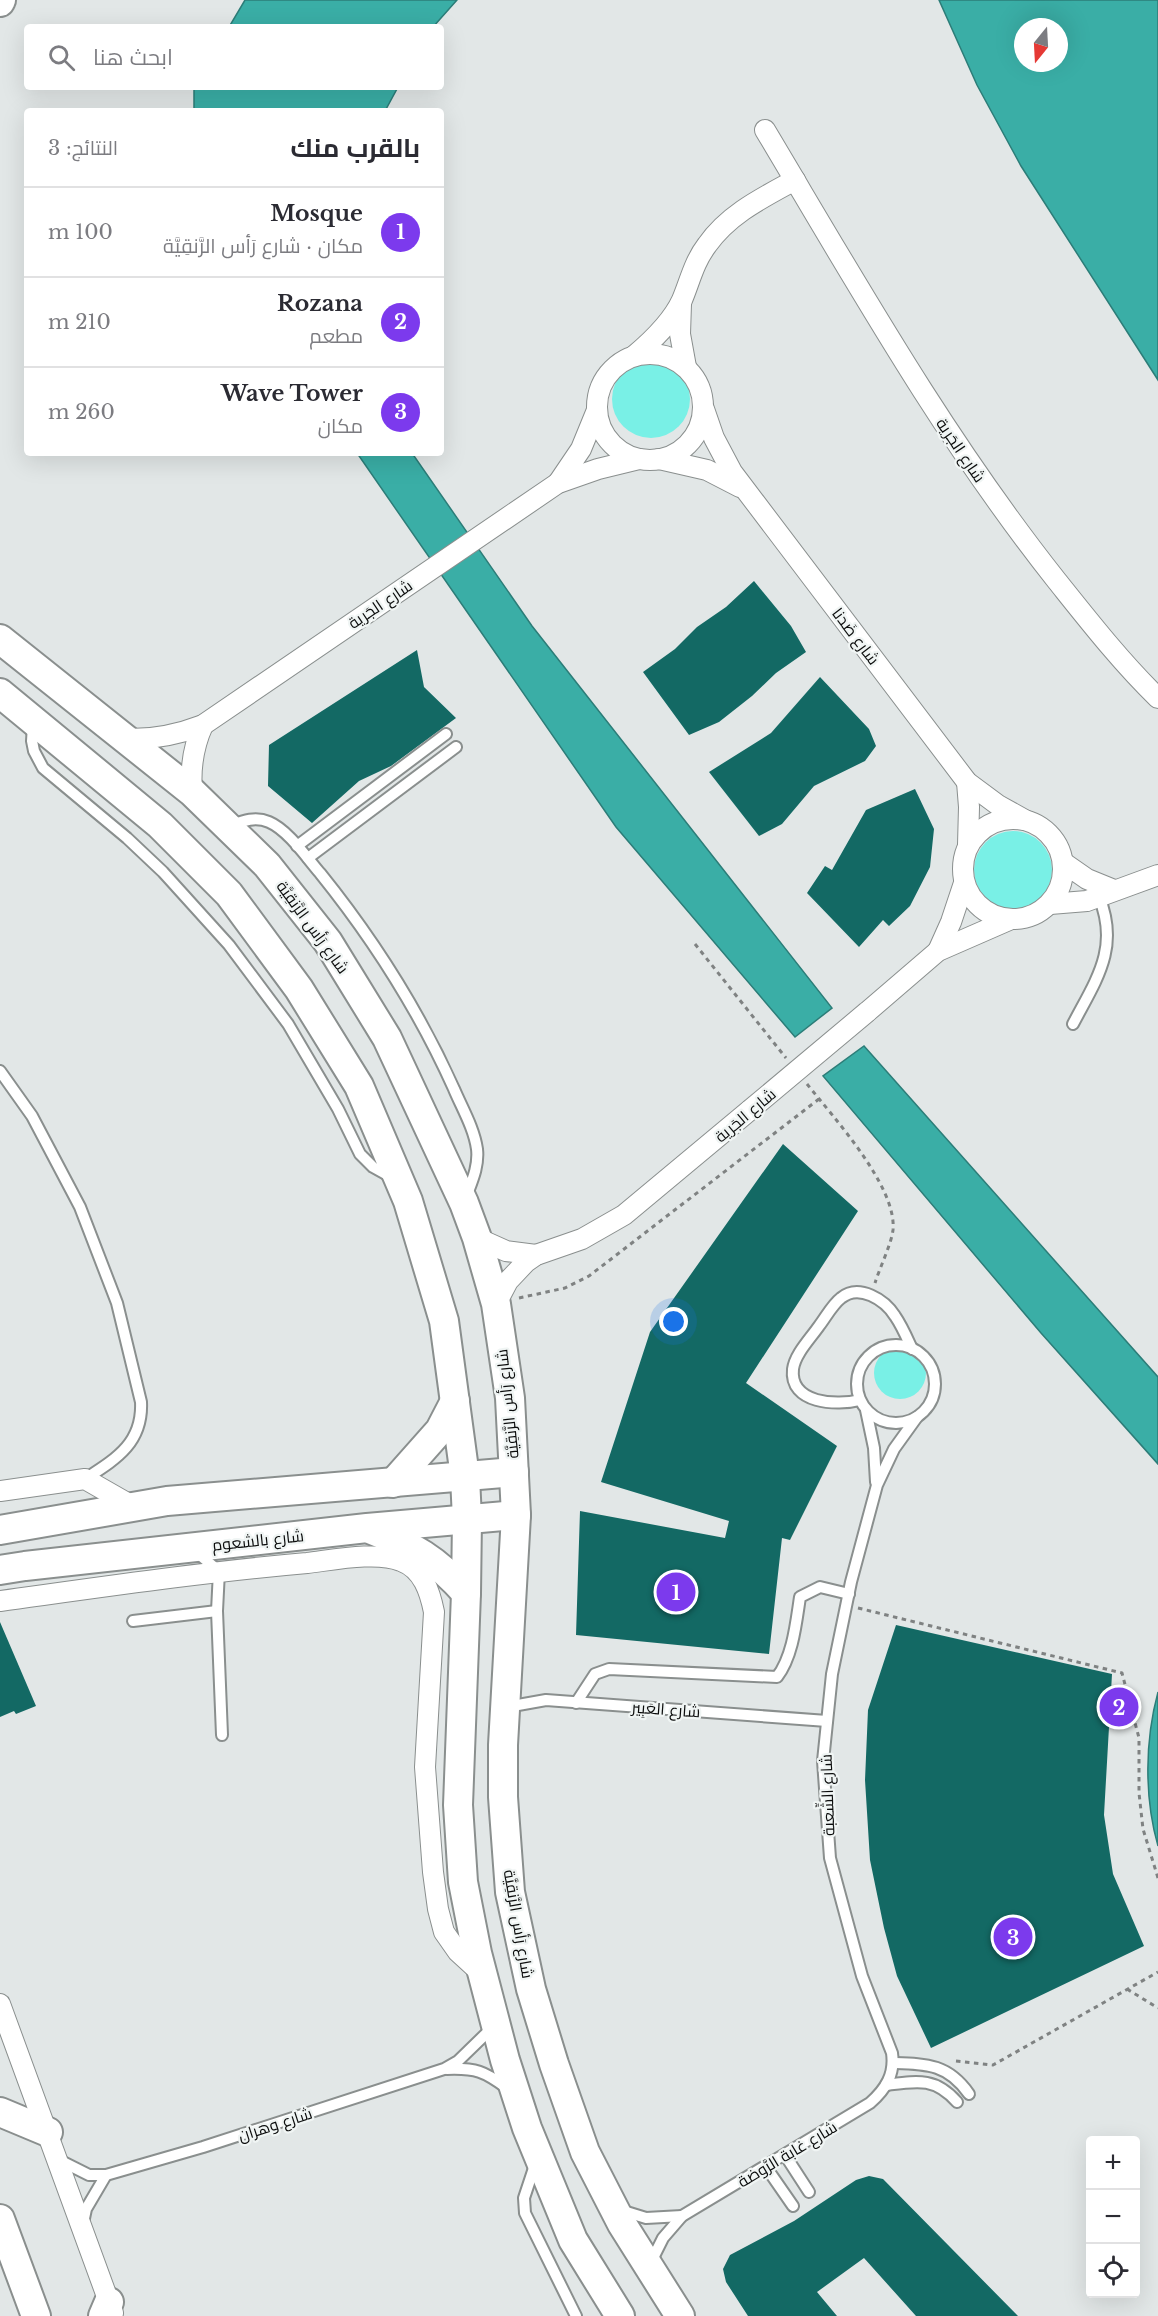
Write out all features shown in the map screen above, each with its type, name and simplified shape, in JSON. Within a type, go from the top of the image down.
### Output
[{"type":"street","name":"شارع الجَرية","points":[[765,130],[904,363],[970,463],[1072,600],[1158,698]]},
{"type":"street","points":[[634,356],[661,331],[681,301],[697,261],[716,233],[742,210],[795,180]]},
{"type":"street","points":[[681,301],[680,334],[686,367]]},
{"type":"street","points":[[648,353],[674,359],[686,367],[696,379],[702,393],[704,409],[701,424],[694,438],[683,449],[669,457],[659,459],[639,459],[624,453],[612,444],[603,431],[597,410],[600,386],[609,373],[620,362],[648,353]]},
{"type":"street","name":"شارع ضَدنا","points":[[704,409],[721,453],[746,490],[967,782],[1025,820]]},
{"type":"street","name":"شارع الجَرية","points":[[558,483],[581,449],[597,410]]},
{"type":"street","name":"شارع الجَرية","points":[[124,739],[173,736],[203,725],[558,483],[597,469],[639,459]]},
{"type":"street","name":"شارع ضَدنا","points":[[659,459],[707,470],[746,490]]},
{"type":"street","name":"شارع رَأس الرَّنقِيَّة","points":[[0,639],[192,792],[267,865],[328,942],[387,1038],[464,1203],[477,1238],[496,1304],[510,1398],[516,1515],[505,1710],[503,1797],[510,1892],[526,1967],[554,2064],[585,2152],[648,2267],[680,2316]]},
{"type":"street","points":[[0,693],[160,825],[229,894],[299,989],[358,1086],[408,1201],[444,1321],[465,1477],[466,1593],[458,1805],[463,1882],[482,1974],[516,2096],[573,2240],[620,2316]]},
{"type":"street","points":[[192,792],[192,758],[203,725]]},
{"type":"street","points":[[967,782],[968,845],[963,864],[964,883],[969,895],[981,908],[997,917],[1009,920],[1024,919],[1038,914],[1050,904],[1061,885],[1064,863],[1059,848],[1051,836],[1039,826],[1025,820],[999,821],[986,826],[968,845]]},
{"type":"street","points":[[1064,863],[1107,893]]},
{"type":"street","points":[[1050,904],[1075,903],[1158,875]]},
{"type":"street","name":"شارع الجَرية","points":[[938,951],[964,883]]},
{"type":"street","name":"شارع الجَرية","points":[[496,1304],[501,1292],[516,1271],[536,1255],[582,1239],[624,1215],[938,951],[1009,920]]},
{"type":"street","name":"شارع الجَرية","points":[[477,1238],[506,1251],[536,1255]]},
{"type":"street","points":[[393,1483],[441,1430],[455,1401]]},
{"type":"street","points":[[0,1530],[167,1501],[514,1472]]},
{"type":"street","points":[[0,1491],[86,1479],[135,1507]]},
{"type":"street","name":"شارع بالشعوم","points":[[0,1570],[367,1528],[516,1515]]},
{"type":"street","points":[[367,1528],[421,1552],[446,1570],[466,1593]]},
{"type":"street","points":[[0,1601],[219,1571],[387,1557],[403,1561],[421,1576],[431,1593],[434,1612],[425,1767],[427,1819],[438,1909],[444,1932],[458,1952],[482,1974]]},
{"type":"street","points":[[0,2004],[82,2227],[108,2311]]},
{"type":"street","points":[[0,2112],[48,2132]]},
{"type":"street","points":[[0,2219],[36,2316]]},
{"type":"lane","points":[[297,846],[446,734]]},
{"type":"lane","points":[[308,858],[456,747]]},
{"type":"lane","points":[[229,827],[246,819],[262,819],[276,826],[308,858],[366,933],[390,969],[433,1045],[460,1104],[477,1149],[476,1172],[464,1203]]},
{"type":"lane","points":[[1073,1024],[1101,971],[1107,946],[1107,893]]},
{"type":"lane","points":[[0,1071],[32,1116],[80,1207],[117,1303],[141,1402],[141,1416],[131,1442],[116,1458],[86,1479]]},
{"type":"lane","points":[[863,1405],[835,1404],[812,1398],[797,1387],[793,1369],[798,1356],[840,1299],[856,1292],[881,1301],[896,1316],[912,1349]]},
{"type":"lane","points":[[889,1346],[912,1349],[922,1355],[934,1375],[935,1387],[932,1399],[917,1417],[896,1424],[875,1418],[863,1405],[857,1389],[857,1377],[861,1366],[868,1356],[889,1346]]},
{"type":"lane","name":"شارع الشِّعبة","points":[[863,1405],[874,1448],[877,1485]]},
{"type":"lane","name":"شارع الشِّعبة","points":[[893,2063],[888,2040],[862,1976],[830,1858],[823,1761],[832,1674],[848,1599],[877,1485],[894,1449],[917,1417]]},
{"type":"lane","points":[[191,1547],[219,1571],[217,1611],[222,1735]]},
{"type":"lane","points":[[576,1703],[595,1674],[609,1669],[777,1677],[783,1669],[792,1642],[801,1597],[820,1587],[848,1599]]},
{"type":"lane","points":[[133,1621],[217,1611]]},
{"type":"lane","name":"شارع العَبِير","points":[[505,1710],[532,1702],[576,1703],[827,1721]]},
{"type":"lane","name":"شارع وهران","points":[[58,2159],[88,2175],[106,2175],[203,2147],[444,2069],[458,2061],[496,2024]]},
{"type":"lane","points":[[893,2063],[921,2064],[944,2070],[958,2080],[969,2094]]},
{"type":"lane","name":"شارع غابة الرَّوضة","points":[[648,2267],[663,2238],[682,2216],[870,2103],[886,2085],[893,2063]]},
{"type":"lane","name":"شارع وهران","points":[[444,2069],[463,2068],[485,2072],[516,2096]]},
{"type":"lane","points":[[886,2085],[924,2081],[943,2088],[957,2102]]},
{"type":"lane","points":[[785,2155],[809,2192]]},
{"type":"lane","points":[[538,2156],[524,2198],[525,2213],[576,2316]]},
{"type":"lane","points":[[766,2167],[793,2206]]},
{"type":"lane","points":[[82,2227],[86,2208],[106,2175]]},
{"type":"lane","name":"شارع غابة الرَّوضة","points":[[614,2208],[646,2218],[682,2216]]},
{"type":"path","points":[[695,944],[790,1062]]},
{"type":"path","points":[[804,1080],[866,1157],[888,1201],[893,1229],[871,1296]]},
{"type":"path","points":[[496,1304],[565,1288],[589,1276],[819,1099]]},
{"type":"path","points":[[848,1599],[1122,1673],[1139,1738],[1139,1793],[1143,1829],[1158,1878]]},
{"type":"path","points":[[946,2060],[993,2065],[1158,1972]]},
{"type":"path","points":[[1127,1989],[1158,2008]]},
{"type":"shaded area","points":[[245,0],[457,0],[436,24],[231,24]]},
{"type":"shaded area","points":[[939,0],[1158,0],[1158,380],[1021,166],[977,85]]},
{"type":"shaded area","points":[[194,90],[396,90],[387,108],[194,108]]},
{"type":"shaded area","points":[[651,360],[666,363],[679,371],[687,384],[690,399],[687,414],[679,427],[666,435],[651,438],[636,435],[623,427],[615,414],[612,399],[615,384],[623,371],[636,363]]},
{"type":"shaded area","points":[[359,456],[414,456],[532,626],[832,1008],[795,1037],[616,827]]},
{"type":"shaded area","points":[[1013,831],[1028,834],[1041,842],[1049,855],[1052,870],[1049,885],[1041,898],[1028,906],[1013,909],[998,906],[985,898],[977,885],[974,870],[977,855],[985,842],[998,834]]},
{"type":"shaded area","points":[[864,1046],[1158,1377],[1158,1464],[1041,1333],[823,1076]]},
{"type":"shaded area","points":[[895,1347],[905,1347],[914,1351],[922,1359],[926,1373],[922,1387],[914,1395],[905,1399],[895,1399],[886,1395],[878,1387],[874,1378],[874,1368],[878,1359],[886,1351]]},
{"type":"shaded area","points":[[1158,1692],[1158,1846],[1150,1808],[1148,1769],[1151,1729]]},
{"type":"building","points":[[754,581],[791,626],[806,652],[776,673],[719,722],[689,735],[643,672],[675,649],[697,627],[726,607]]},
{"type":"building","points":[[417,650],[424,687],[456,718],[391,766],[359,781],[312,823],[268,786],[269,745]]},
{"type":"building","points":[[820,677],[869,729],[876,746],[865,761],[814,786],[782,824],[759,836],[709,772],[771,733]]},
{"type":"building","points":[[915,789],[934,829],[930,867],[910,906],[889,926],[883,920],[859,947],[807,893],[825,866],[832,870],[866,810]]},
{"type":"building","points":[[783,1144],[858,1211],[746,1383],[837,1446],[790,1540],[782,1538],[769,1654],[576,1635],[580,1511],[725,1538],[729,1521],[601,1482],[650,1332]]},
{"type":"building","points":[[0,1622],[36,1706],[16,1714],[14,1711],[0,1717]]},
{"type":"building","points":[[896,1625],[1112,1674],[1104,1815],[1113,1874],[1144,1946],[931,2048],[897,1976],[870,1860],[865,1780],[868,1710]]},
{"type":"building","points":[[869,2176],[883,2179],[1018,2316],[916,2316],[864,2258],[817,2292],[837,2316],[748,2316],[726,2282],[723,2269],[730,2255],[794,2221],[856,2180]]},
{"type":"place","name":"Mosque","points":[[676,1592]]},
{"type":"place","name":"Rozana","points":[[1119,1707]]},
{"type":"place","name":"Wave Tower","points":[[1013,1937]]}]
